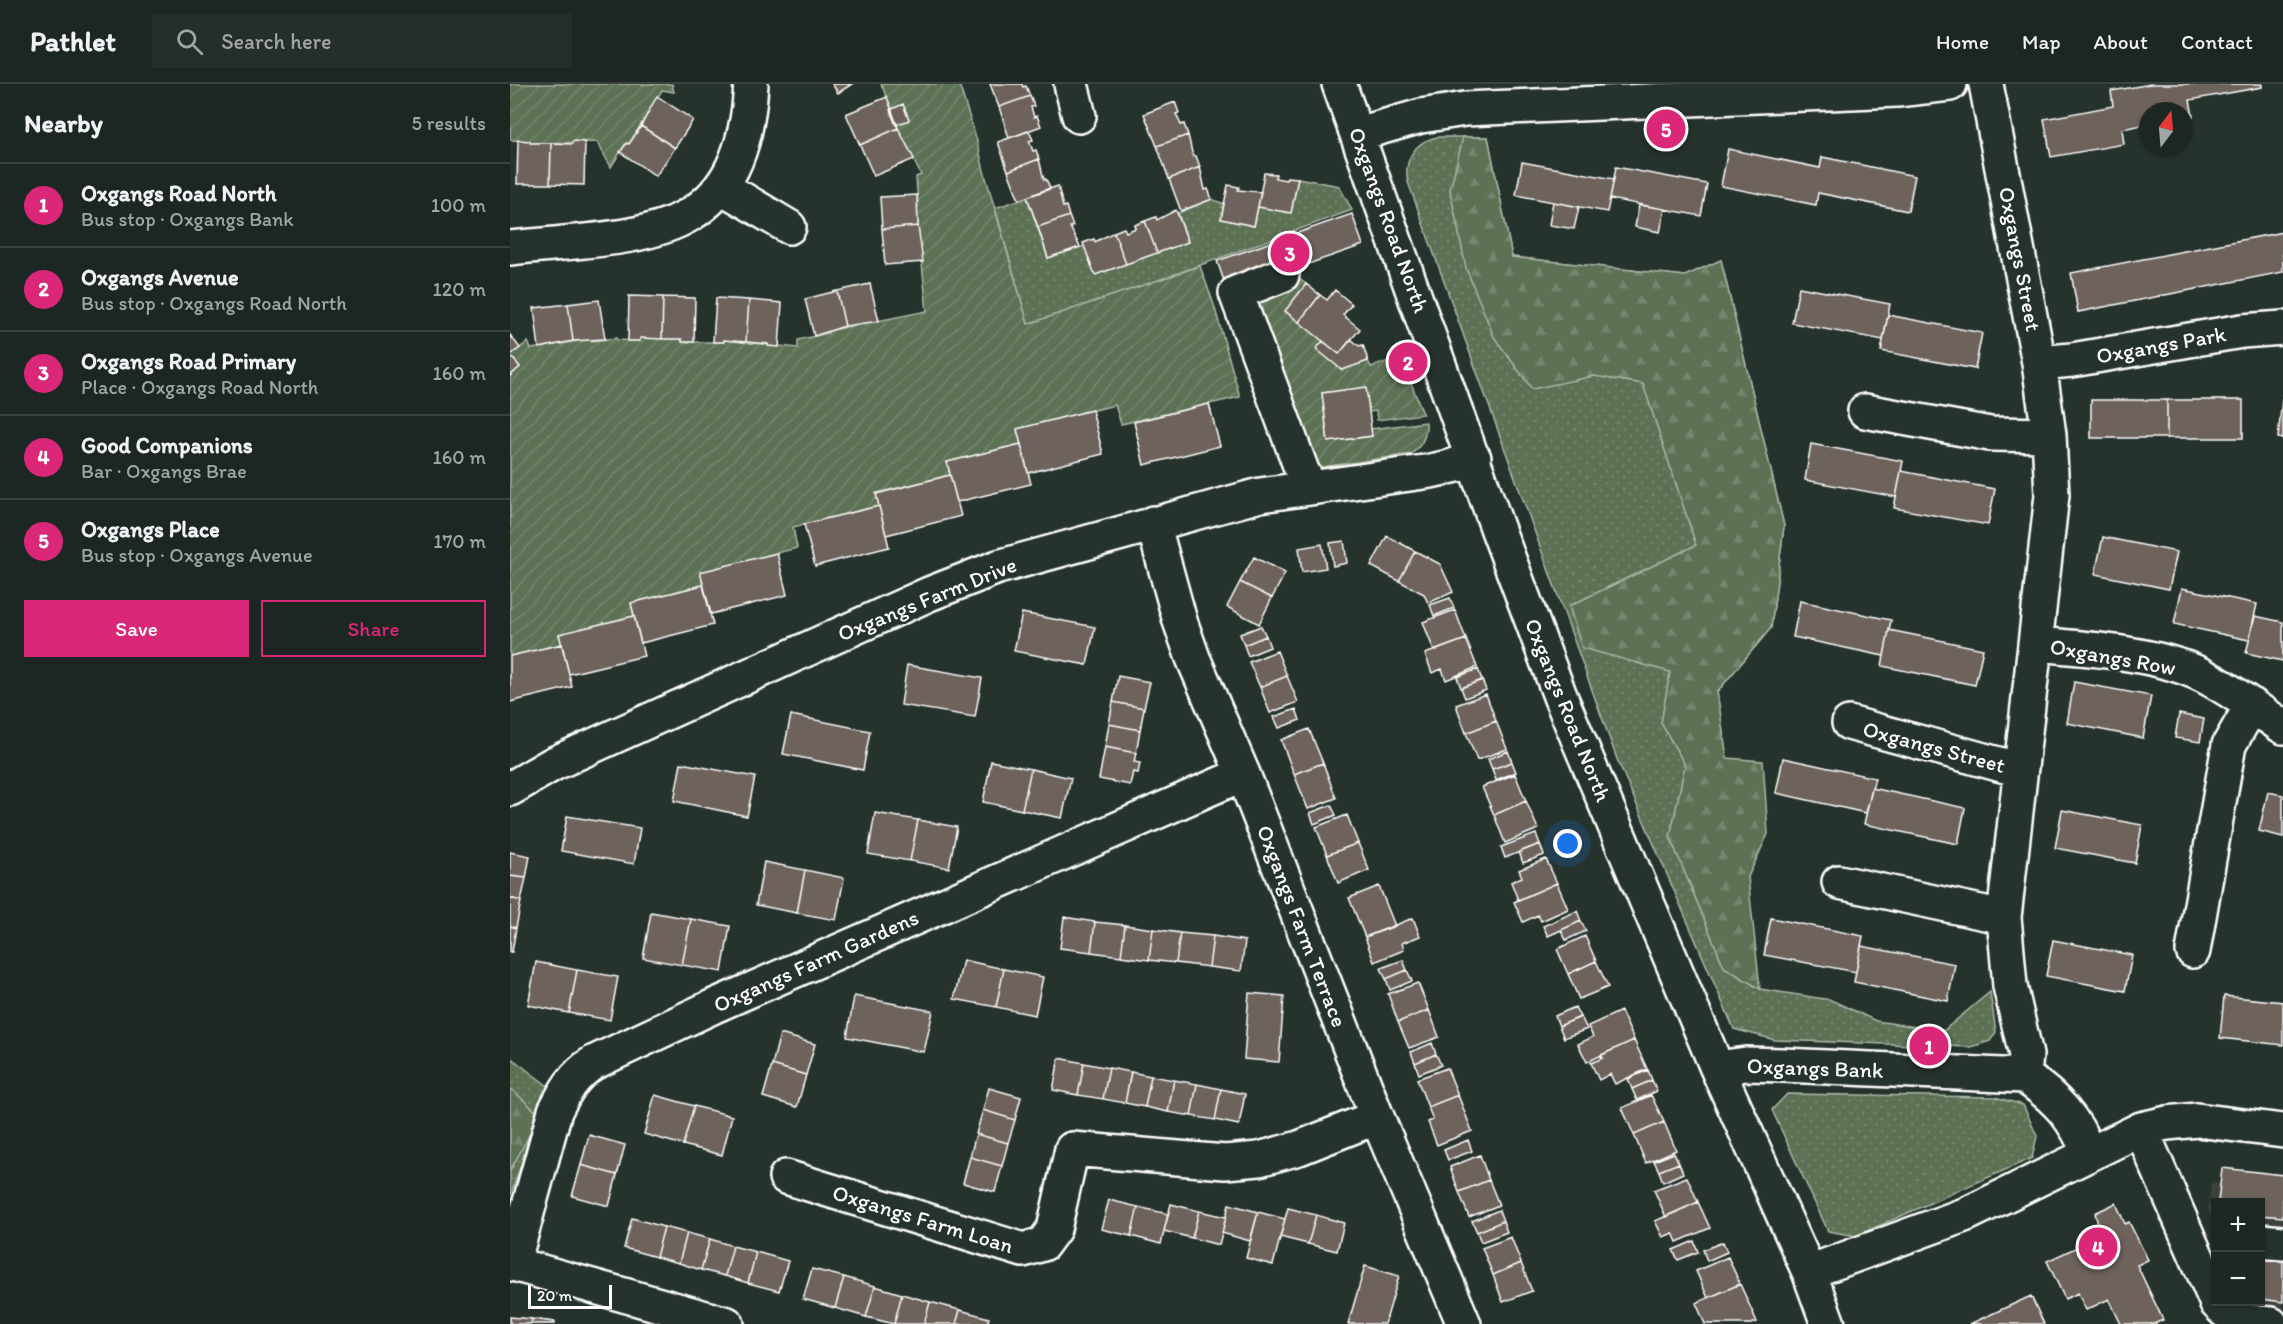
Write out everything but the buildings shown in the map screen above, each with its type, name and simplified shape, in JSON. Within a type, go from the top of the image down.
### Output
[{"type":"street","points":[[510,248],[614,237],[672,224],[696,212],[722,187],[733,171],[747,127],[751,84]]},
{"type":"street","points":[[1071,84],[1079,116]]},
{"type":"street","name":"Oxgangs Road North","points":[[1339,84],[1560,696],[1717,1068],[1809,1272],[1828,1324]]},
{"type":"street","points":[[1358,134],[1421,116],[1465,109],[1699,92],[1897,90],[1950,84]]},
{"type":"street","name":"Oxgangs Street","points":[[1986,84],[2039,363],[2049,435],[2052,495],[2004,917],[2010,986],[2026,1055],[2024,1076]]},
{"type":"street","points":[[722,187],[789,227]]},
{"type":"street","points":[[1282,275],[1236,293],[1302,471],[1311,487]]},
{"type":"street","name":"Oxgangs Park","points":[[2039,363],[2072,360],[2242,331],[2283,328]]},
{"type":"street","points":[[1865,411],[1990,434],[2049,435]]},
{"type":"street","name":"Oxgangs Farm Drive","points":[[510,789],[553,764],[929,594],[998,567],[1260,495],[1431,471],[1474,458]]},
{"type":"street","name":"Oxgangs Farm Terrace","points":[[1153,523],[1180,621],[1193,658],[1243,774],[1377,1117],[1464,1324]]},
{"type":"street","name":"Oxgangs Row","points":[[2035,644],[2071,646],[2167,663],[2201,675],[2252,705],[2283,727]]},
{"type":"street","points":[[2193,951],[2229,745],[2252,705]]},
{"type":"street","name":"Oxgangs Street","points":[[1849,723],[2020,770]]},
{"type":"street","name":"Oxgangs Farm Gardens","points":[[511,1263],[555,1111],[579,1072],[592,1063],[714,1006],[1243,774]]},
{"type":"street","points":[[1839,882],[2004,917]]},
{"type":"street","name":"Oxgangs Bank","points":[[1717,1068],[1755,1064],[2024,1076]]},
{"type":"street","points":[[2024,1076],[2048,1093],[2079,1129],[2089,1154]]},
{"type":"street","name":"Oxgangs Farm Loan","points":[[786,1177],[1023,1250],[1043,1244],[1054,1229],[1074,1140],[1225,1162],[1259,1159],[1299,1148],[1377,1117]]},
{"type":"street","points":[[1809,1272],[1967,1214],[2141,1130],[2167,1123],[2197,1120],[2283,1131]]},
{"type":"street","points":[[2141,1130],[2211,1290]]},
{"type":"street","points":[[2265,1241],[2283,1243]]},
{"type":"street","points":[[511,1263],[727,1324]]},
{"type":"street","points":[[2220,1306],[2226,1313],[2240,1320],[2271,1324]]},
{"type":"shaded area","points":[[2211,1183],[2283,1192],[2283,1308],[2264,1306],[2265,1198],[2211,1198],[2211,1218],[2208,1209]]},
{"type":"green space","points":[[510,84],[672,84],[674,92],[662,90],[629,144],[626,143],[611,167],[597,142],[530,143],[529,141],[510,140]]},
{"type":"green space","points":[[881,84],[959,84],[1028,324],[1200,266],[1214,305],[1240,397],[1121,424],[1115,405],[1017,429],[1021,444],[947,462],[950,475],[876,493],[879,506],[793,527],[797,548],[701,572],[703,585],[631,603],[634,616],[559,634],[562,644],[510,656],[510,376],[520,367],[510,355],[528,342],[531,349],[590,339],[591,341],[616,338],[617,340],[639,341],[640,338],[682,339],[682,342],[723,342],[724,340],[798,348],[798,340],[828,333],[827,331],[927,311],[916,207],[918,206],[916,177],[921,175],[896,125],[909,119],[903,105],[892,109]]},
{"type":"green space","points":[[1437,137],[1488,137],[1512,257],[1685,276],[1721,260],[1784,526],[1771,628],[1717,692],[1760,989],[1831,1000],[1876,1021],[1943,1031],[1990,992],[1996,1032],[1990,1041],[1971,1047],[1775,1040],[1734,1029],[1617,759],[1408,182],[1407,167],[1412,153],[1422,143]]},
{"type":"green space","points":[[1463,137],[1488,137],[1512,257],[1685,276],[1721,260],[1784,526],[1771,628],[1717,692],[1727,758],[1763,761],[1768,834],[1748,877],[1760,989],[1724,967],[1670,837],[1685,765],[1661,723],[1670,672],[1582,648],[1569,606],[1696,545],[1643,384],[1594,376],[1532,389],[1494,337],[1466,268],[1450,190]]},
{"type":"green space","points":[[1298,178],[1339,186],[1352,210],[1090,305],[1028,324],[995,208],[1027,197],[1048,258],[1084,246],[1188,241],[1178,213],[1212,199],[1224,204],[1221,219],[1254,226],[1258,207],[1291,213]]},
{"type":"green space","points":[[1295,276],[1306,284],[1285,311],[1323,341],[1317,349],[1342,369],[1368,361],[1371,367],[1401,357],[1423,414],[1377,420],[1376,411],[1369,412],[1322,393],[1328,442],[1372,436],[1371,429],[1426,422],[1423,440],[1411,454],[1309,469],[1243,294]]},
{"type":"green space","points":[[510,1057],[548,1086],[510,1197]]},
{"type":"green space","points":[[510,1088],[540,1115],[510,1171]]},
{"type":"green space","points":[[1787,1094],[1995,1097],[2023,1105],[2037,1136],[2032,1158],[1856,1236],[1828,1231],[1772,1110]]},
{"type":"place","name":"Oxgangs Place","points":[[1666,129]]},
{"type":"place","name":"Oxgangs Road Primary","points":[[1290,253]]},
{"type":"place","name":"Oxgangs Avenue","points":[[1408,362]]},
{"type":"place","name":"Oxgangs Road North","points":[[1929,1046]]},
{"type":"place","name":"Good Companions","points":[[2098,1247]]}]
